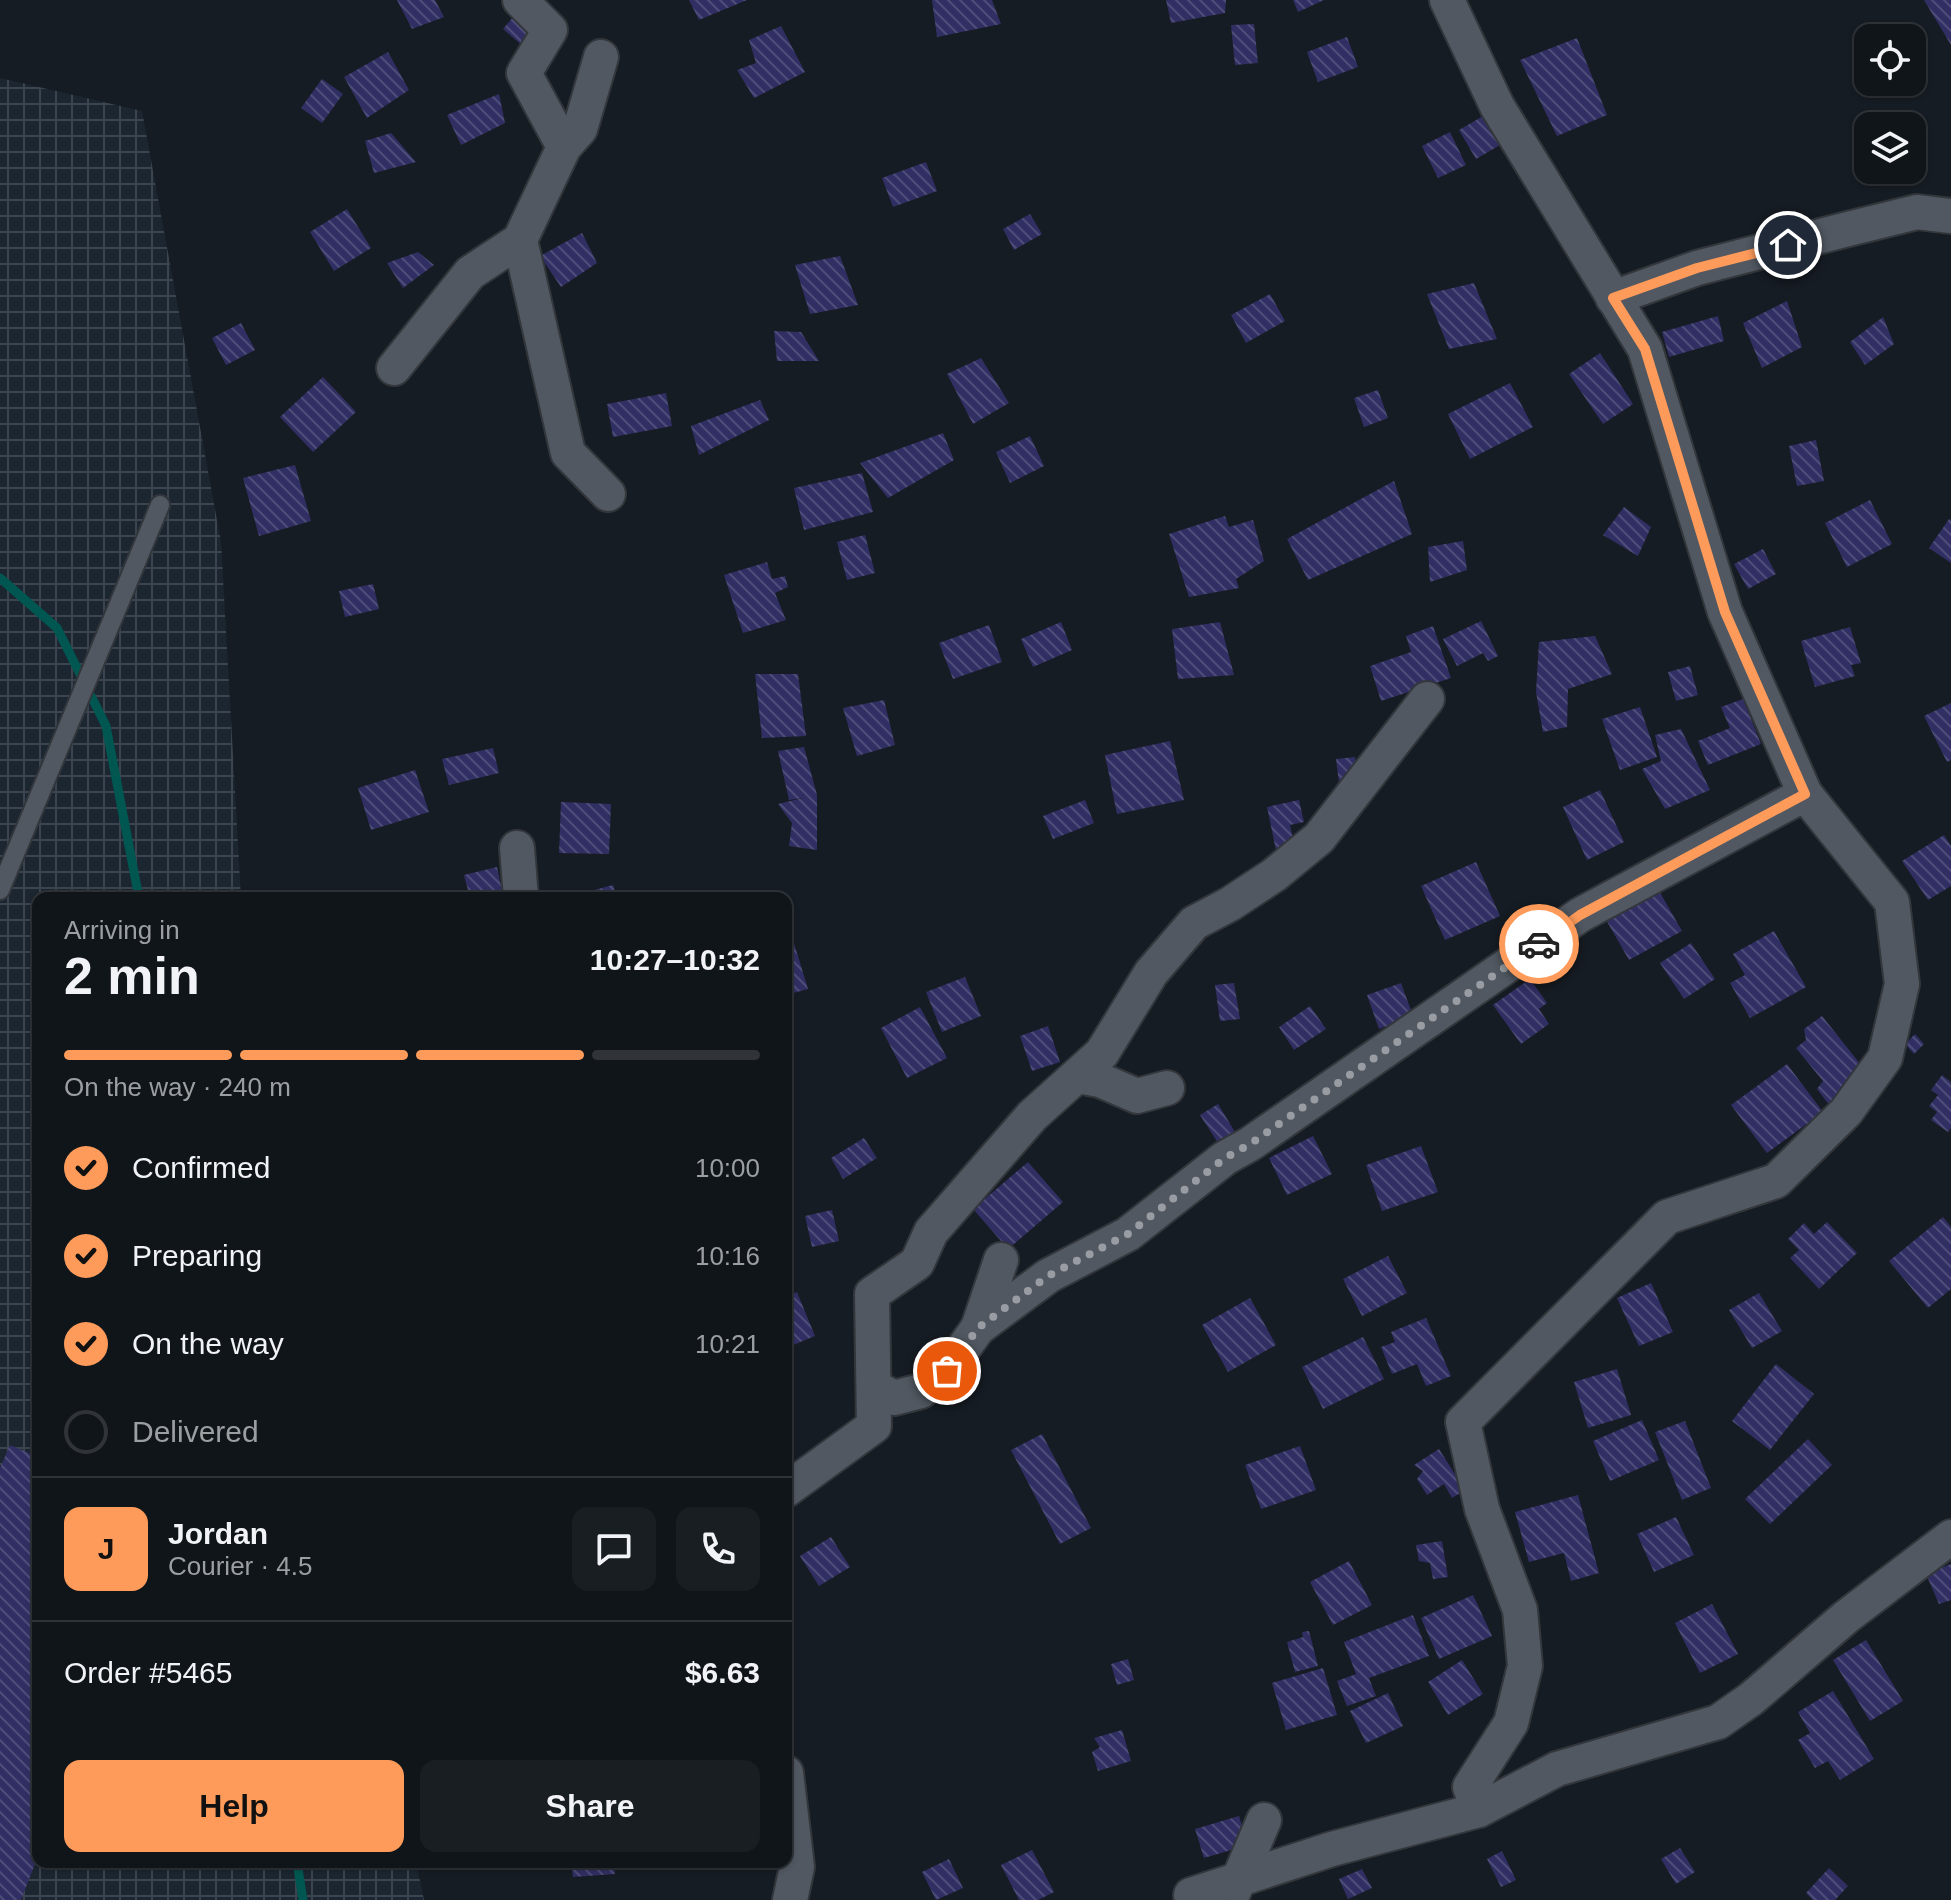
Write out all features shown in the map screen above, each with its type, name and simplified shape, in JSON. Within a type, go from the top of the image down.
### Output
[{"type":"street","points":[[520,0],[550,30],[524,73],[564,147]]},
{"type":"street","points":[[1447,0],[1497,106],[1645,349],[1725,612],[1805,794],[1892,902],[1902,984],[1885,1058],[1846,1112],[1776,1181],[1667,1217],[1463,1422],[1482,1509],[1520,1610],[1525,1666],[1511,1723],[1470,1787],[1479,1810]]},
{"type":"street","points":[[394,368],[470,273],[520,240],[564,147],[580,129],[601,57]]},
{"type":"street","points":[[1613,298],[1697,268],[1917,212],[1951,216]]},
{"type":"street","points":[[520,240],[568,453],[608,494]]},
{"type":"street","points":[[792,1486],[874,1426],[872,1294],[917,1263],[931,1232],[1032,1116],[1102,1053],[1151,973],[1194,923],[1252,889],[1319,838],[1427,699]]},
{"type":"street","points":[[978,1328],[1048,1276],[1128,1234],[1225,1158],[1250,1144],[1580,915],[1805,794]]},
{"type":"street","points":[[517,848],[521,892]]},
{"type":"street","points":[[1078,1076],[1100,1080],[1137,1096],[1167,1088]]},
{"type":"street","points":[[874,1387],[894,1398],[921,1391],[947,1371],[978,1328],[1001,1260]]},
{"type":"street","points":[[1191,1895],[1234,1891],[1332,1849],[1479,1810],[1557,1769],[1718,1722],[1751,1699],[1846,1617],[1951,1537]]},
{"type":"street","points":[[1234,1891],[1264,1820]]},
{"type":"street","points":[[790,1900],[797,1867],[792,1824]]},
{"type":"lane","points":[[0,890],[160,505]]},
{"type":"shaded area","points":[[0,78],[142,111],[221,542],[241,892],[32,892],[32,1868],[417,1868],[424,1900],[0,1900]]},
{"type":"building","points":[[397,0],[435,0],[444,17],[412,29]]},
{"type":"building","points":[[689,0],[747,0],[699,20]]},
{"type":"building","points":[[932,0],[992,0],[1001,24],[937,37]]},
{"type":"building","points":[[1166,0],[1226,0],[1225,13],[1171,23]]},
{"type":"building","points":[[1293,0],[1324,0],[1298,12]]},
{"type":"building","points":[[1924,0],[1951,0],[1951,45]]},
{"type":"building","points":[[518,11],[539,30],[524,47],[503,29]]},
{"type":"building","points":[[1254,24],[1258,63],[1235,65],[1231,25]]},
{"type":"building","points":[[781,26],[805,72],[754,98],[737,70],[756,63],[749,40]]},
{"type":"building","points":[[1347,37],[1358,67],[1318,82],[1307,52]]},
{"type":"building","points":[[1577,38],[1607,115],[1557,136],[1520,60]]},
{"type":"building","points":[[388,52],[409,90],[367,118],[344,77]]},
{"type":"building","points":[[322,79],[343,94],[322,123],[301,108]]},
{"type":"building","points":[[499,94],[505,123],[461,145],[447,115]]},
{"type":"building","points":[[1490,112],[1507,141],[1476,159],[1459,130]]},
{"type":"building","points":[[1450,132],[1466,165],[1438,178],[1422,146]]},
{"type":"building","points":[[391,133],[416,162],[374,173],[365,141]]},
{"type":"building","points":[[926,162],[937,191],[893,207],[882,178]]},
{"type":"building","points":[[347,209],[371,248],[334,271],[310,232]]},
{"type":"building","points":[[1030,214],[1042,234],[1014,250],[1003,229]]},
{"type":"building","points":[[582,233],[597,263],[561,287],[540,256]]},
{"type":"building","points":[[418,252],[434,265],[403,288],[387,263]]},
{"type":"building","points":[[840,256],[858,305],[810,314],[795,265]]},
{"type":"building","points":[[1474,283],[1497,339],[1449,349],[1427,294]]},
{"type":"building","points":[[1270,294],[1285,321],[1246,343],[1231,315]]},
{"type":"building","points":[[1787,301],[1802,347],[1762,368],[1743,323]]},
{"type":"building","points":[[1718,316],[1724,341],[1669,357],[1662,332]]},
{"type":"building","points":[[1883,317],[1894,344],[1865,365],[1850,342]]},
{"type":"building","points":[[241,323],[255,350],[226,365],[212,338]]},
{"type":"building","points":[[774,331],[801,332],[819,361],[777,361]]},
{"type":"building","points":[[1600,353],[1633,404],[1603,424],[1569,374]]},
{"type":"building","points":[[981,358],[1009,403],[973,424],[947,374]]},
{"type":"building","points":[[323,377],[356,412],[313,452],[280,417]]},
{"type":"building","points":[[1510,383],[1533,427],[1470,459],[1448,414]]},
{"type":"building","points":[[1378,390],[1388,418],[1364,427],[1354,398]]},
{"type":"building","points":[[666,393],[672,426],[613,437],[607,404]]},
{"type":"building","points":[[760,400],[769,420],[699,455],[691,426]]},
{"type":"building","points":[[943,433],[954,460],[888,498],[860,463]]},
{"type":"building","points":[[1030,436],[1044,466],[1010,483],[996,452]]},
{"type":"building","points":[[1816,440],[1824,481],[1797,486],[1789,446]]},
{"type":"building","points":[[295,465],[311,521],[259,536],[243,478]]},
{"type":"building","points":[[862,473],[873,512],[804,530],[794,488]]},
{"type":"building","points":[[1394,481],[1412,534],[1308,580],[1287,539]]},
{"type":"building","points":[[1870,500],[1892,544],[1847,567],[1825,523]]},
{"type":"building","points":[[1624,507],[1651,527],[1638,556],[1603,535]]},
{"type":"building","points":[[1225,516],[1229,527],[1253,520],[1264,561],[1236,579],[1239,588],[1189,597],[1169,534]]},
{"type":"building","points":[[1951,520],[1951,563],[1929,548]]},
{"type":"building","points":[[865,535],[875,573],[847,580],[837,542]]},
{"type":"building","points":[[1463,541],[1467,570],[1430,582],[1428,547]]},
{"type":"building","points":[[1763,549],[1776,574],[1748,589],[1734,564]]},
{"type":"building","points":[[767,562],[772,579],[785,576],[788,587],[775,593],[786,620],[743,633],[724,575]]},
{"type":"building","points":[[373,584],[379,609],[345,617],[339,591]]},
{"type":"building","points":[[1481,621],[1498,656],[1488,661],[1483,653],[1457,666],[1443,639]]},
{"type":"building","points":[[1061,622],[1072,650],[1033,667],[1021,639]]},
{"type":"building","points":[[1220,622],[1234,675],[1178,679],[1172,629]]},
{"type":"building","points":[[989,625],[1002,662],[953,679],[939,643]]},
{"type":"building","points":[[1433,626],[1451,678],[1381,701],[1370,666],[1411,652],[1406,636]]},
{"type":"building","points":[[1850,627],[1861,663],[1851,665],[1855,676],[1815,687],[1801,641]]},
{"type":"building","points":[[1595,636],[1612,674],[1568,689],[1567,727],[1543,732],[1536,692],[1539,642]]},
{"type":"building","points":[[1690,666],[1698,695],[1676,701],[1668,672]]},
{"type":"building","points":[[755,674],[798,674],[806,736],[762,738]]},
{"type":"building","points":[[1743,699],[1761,744],[1708,765],[1698,741],[1730,728],[1721,707]]},
{"type":"building","points":[[884,700],[895,745],[857,756],[843,708]]},
{"type":"building","points":[[1951,703],[1951,760],[1947,762],[1924,716]]},
{"type":"building","points":[[1640,707],[1657,757],[1620,770],[1602,719]]},
{"type":"building","points":[[1681,729],[1710,790],[1665,809],[1642,769],[1661,761],[1655,735]]},
{"type":"building","points":[[1170,741],[1184,800],[1117,814],[1105,755]]},
{"type":"building","points":[[804,747],[817,795],[817,850],[789,846],[792,823],[778,804],[803,798],[789,800],[778,751]]},
{"type":"building","points":[[493,748],[499,773],[449,785],[442,759]]},
{"type":"building","points":[[1355,757],[1358,781],[1340,790],[1336,759]]},
{"type":"building","points":[[415,770],[429,812],[371,830],[358,788]]},
{"type":"building","points":[[1600,790],[1624,842],[1587,860],[1563,807]]},
{"type":"building","points":[[1085,800],[1094,823],[1053,839],[1043,816]]},
{"type":"building","points":[[1299,800],[1304,822],[1290,825],[1296,851],[1277,855],[1267,807]]},
{"type":"building","points":[[561,802],[611,804],[609,854],[559,853]]},
{"type":"building","points":[[1944,835],[1951,846],[1951,886],[1928,900],[1902,861]]},
{"type":"building","points":[[1476,862],[1500,916],[1445,940],[1421,886]]},
{"type":"building","points":[[497,867],[502,892],[468,892],[464,875]]},
{"type":"building","points":[[613,885],[615,892],[587,892]]},
{"type":"building","points":[[1658,889],[1682,931],[1629,960],[1605,918]]},
{"type":"building","points":[[1774,931],[1806,987],[1750,1018],[1730,983],[1745,975],[1733,954]]},
{"type":"building","points":[[792,940],[808,989],[792,993]]},
{"type":"building","points":[[1691,943],[1715,979],[1684,999],[1660,963]]},
{"type":"building","points":[[965,977],[981,1016],[942,1032],[926,992]]},
{"type":"building","points":[[1530,979],[1547,1003],[1539,1009],[1549,1024],[1521,1044],[1493,1005]]},
{"type":"building","points":[[1234,983],[1240,1019],[1220,1021],[1215,985]]},
{"type":"building","points":[[1401,983],[1413,1016],[1379,1029],[1367,995]]},
{"type":"building","points":[[1310,1006],[1326,1029],[1294,1050],[1279,1027]]},
{"type":"building","points":[[920,1007],[947,1058],[907,1078],[881,1028]]},
{"type":"building","points":[[1822,1016],[1869,1075],[1830,1106],[1817,1089],[1823,1081],[1796,1048],[1806,1040],[1804,1029]]},
{"type":"building","points":[[1048,1026],[1060,1062],[1032,1071],[1020,1036]]},
{"type":"building","points":[[1915,1034],[1924,1044],[1914,1054],[1905,1044]]},
{"type":"building","points":[[1787,1064],[1823,1112],[1767,1153],[1731,1105]]},
{"type":"building","points":[[1942,1075],[1951,1082],[1951,1128],[1948,1132],[1931,1120],[1937,1112],[1929,1106],[1938,1095],[1931,1090]]},
{"type":"building","points":[[1218,1104],[1235,1132],[1218,1143],[1200,1115]]},
{"type":"building","points":[[1313,1136],[1332,1174],[1287,1195],[1269,1158]]},
{"type":"building","points":[[864,1138],[877,1158],[843,1179],[831,1158]]},
{"type":"building","points":[[1421,1146],[1438,1192],[1382,1211],[1366,1165]]},
{"type":"building","points":[[1028,1162],[1063,1202],[1008,1249],[973,1209]]},
{"type":"building","points":[[832,1210],[839,1241],[812,1247],[805,1216]]},
{"type":"building","points":[[1943,1217],[1951,1227],[1951,1289],[1928,1308],[1889,1261]]},
{"type":"building","points":[[1827,1222],[1857,1253],[1819,1289],[1790,1258],[1799,1250],[1788,1239],[1804,1223],[1814,1234]]},
{"type":"building","points":[[1388,1256],[1407,1293],[1362,1316],[1343,1279]]},
{"type":"building","points":[[1651,1283],[1673,1332],[1639,1346],[1617,1298]]},
{"type":"building","points":[[797,1292],[815,1336],[792,1346],[792,1294]]},
{"type":"building","points":[[1759,1293],[1782,1331],[1752,1348],[1729,1310]]},
{"type":"building","points":[[1250,1298],[1276,1345],[1228,1372],[1202,1325]]},
{"type":"building","points":[[1426,1318],[1451,1376],[1426,1386],[1417,1364],[1392,1374],[1381,1347],[1395,1342],[1391,1332]]},
{"type":"building","points":[[1363,1337],[1384,1379],[1323,1409],[1302,1367]]},
{"type":"building","points":[[1776,1364],[1814,1394],[1770,1450],[1732,1421]]},
{"type":"building","points":[[1617,1369],[1631,1415],[1588,1428],[1574,1382]]},
{"type":"building","points":[[1642,1420],[1659,1460],[1610,1481],[1593,1441]]},
{"type":"building","points":[[1685,1421],[1711,1488],[1682,1500],[1655,1432]]},
{"type":"building","points":[[1042,1434],[1091,1528],[1060,1544],[1011,1450]]},
{"type":"building","points":[[1808,1439],[1832,1465],[1770,1524],[1745,1499]]},
{"type":"building","points":[[10,1445],[32,1454],[33,1868],[21,1900],[0,1900],[0,1468]]},
{"type":"building","points":[[1300,1446],[1316,1490],[1261,1509],[1245,1465]]},
{"type":"building","points":[[1439,1449],[1465,1490],[1452,1498],[1444,1484],[1427,1495],[1417,1479],[1423,1471],[1414,1465]]},
{"type":"building","points":[[1578,1495],[1599,1573],[1571,1581],[1564,1553],[1529,1562],[1515,1512]]},
{"type":"building","points":[[1676,1517],[1694,1555],[1654,1572],[1637,1534]]},
{"type":"building","points":[[831,1537],[850,1567],[819,1586],[800,1556]]},
{"type":"building","points":[[1442,1541],[1448,1577],[1433,1579],[1430,1563],[1419,1561],[1416,1545]]},
{"type":"building","points":[[1349,1561],[1372,1605],[1333,1625],[1310,1582]]},
{"type":"building","points":[[1951,1564],[1951,1600],[1939,1604],[1926,1574]]},
{"type":"building","points":[[1473,1595],[1492,1636],[1439,1659],[1421,1618]]},
{"type":"building","points":[[1712,1604],[1738,1654],[1700,1673],[1675,1623]]},
{"type":"building","points":[[1413,1615],[1429,1656],[1369,1678],[1376,1696],[1347,1706],[1337,1681],[1356,1674],[1344,1642]]},
{"type":"building","points":[[1309,1631],[1318,1666],[1295,1672],[1287,1642],[1303,1637],[1302,1632]]},
{"type":"building","points":[[1866,1640],[1903,1701],[1870,1721],[1833,1660]]},
{"type":"building","points":[[1128,1659],[1134,1680],[1117,1685],[1111,1664]]},
{"type":"building","points":[[1462,1660],[1483,1694],[1448,1715],[1428,1682]]},
{"type":"building","points":[[1323,1668],[1337,1715],[1286,1730],[1272,1683]]},
{"type":"building","points":[[1833,1691],[1874,1759],[1840,1780],[1828,1761],[1815,1768],[1798,1740],[1810,1733],[1798,1712]]},
{"type":"building","points":[[1388,1693],[1403,1726],[1366,1743],[1350,1711]]},
{"type":"building","points":[[1122,1730],[1131,1761],[1098,1771],[1092,1752],[1100,1747],[1094,1738]]},
{"type":"building","points":[[1239,1816],[1248,1845],[1204,1858],[1195,1829]]},
{"type":"building","points":[[1680,1848],[1695,1872],[1676,1884],[1661,1859]]},
{"type":"building","points":[[1032,1850],[1054,1892],[1038,1900],[1019,1900],[1001,1865]]},
{"type":"building","points":[[1502,1851],[1516,1880],[1501,1887],[1487,1859]]},
{"type":"building","points":[[949,1859],[963,1888],[936,1900],[922,1872]]},
{"type":"building","points":[[572,1868],[614,1868],[615,1874],[573,1877]]},
{"type":"building","points":[[1829,1868],[1848,1886],[1835,1900],[1813,1900],[1806,1893]]},
{"type":"building","points":[[1362,1869],[1372,1888],[1348,1899],[1339,1879]]},
{"type":"waterway","points":[[0,578],[57,628],[106,726],[138,892]]},
{"type":"waterway","points":[[298,1868],[303,1900]]},
{"type":"way so far","points":[[947,1371],[978,1328],[1048,1276],[1128,1234],[1225,1158],[1250,1144],[1539,944]]},
{"type":"route","points":[[1539,944],[1580,915],[1805,794],[1725,612],[1645,349],[1613,298],[1697,268],[1788,245]]}]
